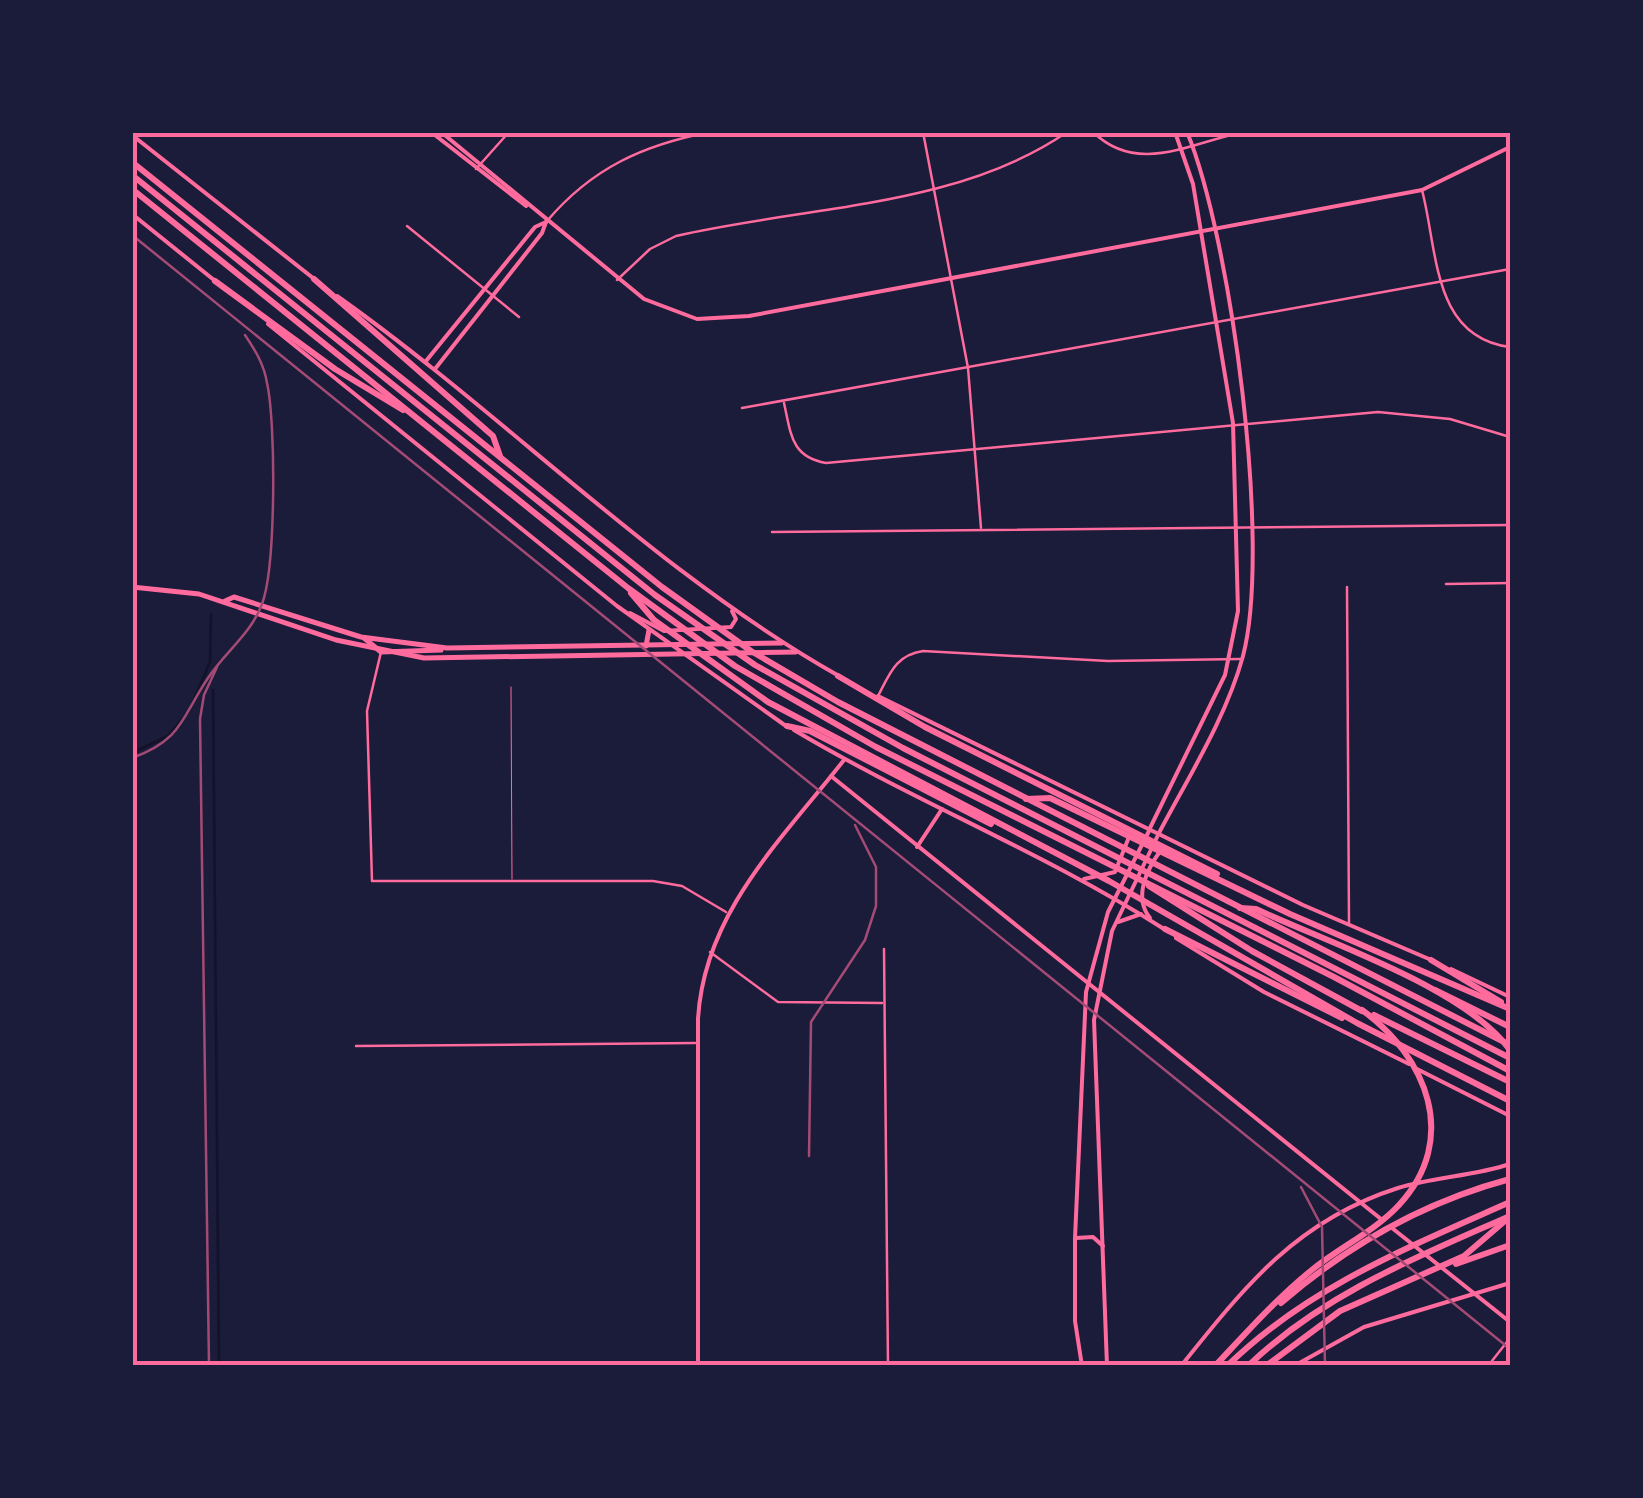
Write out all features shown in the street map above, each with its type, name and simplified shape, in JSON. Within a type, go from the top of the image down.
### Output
[{"type":"highway","points":[[132,162],[705,620],[774,665],[1107,841],[1252,951],[1510,1082]]},
{"type":"highway","points":[[132,175],[688,620],[756,666],[829,709],[1103,850],[1510,1071]]},
{"type":"highway","points":[[132,189],[628,588],[735,666],[823,719],[1144,882],[1236,908],[1510,1047]]},
{"type":"highway","points":[[314,279],[494,436],[500,457]]},
{"type":"highway","points":[[215,281],[386,403],[413,414]]},
{"type":"highway","points":[[628,588],[639,607],[713,666],[806,724],[1054,852],[1357,1024],[1510,1101]]},
{"type":"highway","points":[[838,676],[925,727],[1094,808],[1240,888],[1510,1008]]},
{"type":"highway","points":[[787,726],[810,732],[910,785],[1029,839]]},
{"type":"highway","points":[[1025,799],[1050,798],[1184,859]]},
{"type":"highway","points":[[1168,888],[1510,1058]]},
{"type":"highway","points":[[1236,908],[1256,909],[1428,989],[1480,1019],[1510,1047]]},
{"type":"highway","points":[[1164,929],[1357,1024]]},
{"type":"highway","points":[[1431,960],[1510,1008]]},
{"type":"highway","points":[[1428,989],[1444,992],[1510,1027]]},
{"type":"highway","points":[[1216,1366],[1313,1269],[1388,1216],[1408,1194],[1423,1164],[1430,1127],[1425,1085],[1408,1050],[1362,1010]]},
{"type":"highway","points":[[1240,1339],[1320,1270],[1371,1236],[1446,1200],[1510,1178]]},
{"type":"highway","points":[[1227,1366],[1279,1320],[1337,1281],[1510,1202]]},
{"type":"highway","points":[[1266,1366],[1332,1316],[1480,1246],[1510,1215]]},
{"type":"highway","points":[[1248,1366],[1305,1318],[1358,1284],[1510,1215]]},
{"type":"highway","points":[[1440,1267],[1510,1245]]},
{"type":"main road","points":[[430,132],[617,280],[669,312],[704,318],[748,316],[950,280],[1422,190],[1510,147]]},
{"type":"main road","points":[[441,132],[478,167]]},
{"type":"main road","points":[[1082,1366],[1075,1321],[1075,1238],[1084,1009],[1098,942],[1114,896],[1216,697],[1229,659],[1238,611],[1233,423],[1202,232],[1175,132]]},
{"type":"main road","points":[[1107,1366],[1094,1020],[1114,925],[1223,710],[1242,659],[1251,612],[1243,422],[1213,230],[1187,132]]},
{"type":"main road","points":[[132,135],[424,362],[725,604],[796,652],[878,696],[1349,926],[1510,997]]},
{"type":"main road","points":[[132,214],[618,606],[787,726],[844,760],[1084,879],[1264,992],[1510,1116]]},
{"type":"main road","points":[[424,362],[534,228],[546,222]]},
{"type":"main road","points":[[434,370],[542,233],[546,222]]},
{"type":"main road","points":[[132,587],[225,601],[381,652],[471,660],[796,652]]},
{"type":"main road","points":[[225,601],[234,598],[361,637],[447,648]]},
{"type":"main road","points":[[618,606],[668,632],[734,626],[735,615],[725,604]]},
{"type":"main road","points":[[646,646],[649,630]]},
{"type":"main road","points":[[361,637],[381,652],[782,643]]},
{"type":"main road","points":[[698,1366],[697,1043],[699,1002],[710,952],[726,912],[844,760]]},
{"type":"main road","points":[[832,776],[1062,966],[1510,1322]]},
{"type":"main road","points":[[917,847],[942,809]]},
{"type":"main road","points":[[1084,879],[1113,874],[1129,844],[1128,831],[1115,811]]},
{"type":"main road","points":[[1153,922],[1142,908],[1142,890],[1158,851],[1185,846]]},
{"type":"main road","points":[[1114,925],[1129,915],[1142,914]]},
{"type":"main road","points":[[1181,1366],[1286,1247],[1336,1212],[1434,1180],[1508,1164]]},
{"type":"main road","points":[[1075,1238],[1092,1237],[1105,1250]]},
{"type":"main road","points":[[1294,1366],[1364,1327],[1510,1283]]},
{"type":"street","points":[[478,167],[509,132]]},
{"type":"street","points":[[546,222],[590,178],[619,159],[652,145],[710,132]]},
{"type":"street","points":[[924,132],[968,368],[981,529]]},
{"type":"street","points":[[617,280],[650,250],[676,236],[1000,172],[1067,132]]},
{"type":"street","points":[[1092,132],[1102,142],[1138,156],[1244,132]]},
{"type":"street","points":[[1422,190],[1449,308],[1465,329],[1486,341],[1510,347]]},
{"type":"street","points":[[407,226],[520,317]]},
{"type":"street","points":[[742,408],[1510,269]]},
{"type":"street","points":[[784,402],[794,446],[807,460],[826,463],[1243,422],[1399,412],[1450,418],[1510,437]]},
{"type":"street","points":[[772,532],[1510,525]]},
{"type":"street","points":[[1446,584],[1510,583]]},
{"type":"street","points":[[1347,587],[1349,926]]},
{"type":"street","points":[[878,696],[896,662],[906,654],[923,651],[1105,661],[1242,659]]},
{"type":"street","points":[[381,652],[367,712],[372,881],[668,882],[726,912]]},
{"type":"street","points":[[884,950],[888,1366]]},
{"type":"street","points":[[710,952],[778,1002],[885,1003]]},
{"type":"street","points":[[356,1046],[697,1043]]},
{"type":"street","points":[[1488,1366],[1510,1338]]},
{"type":"lane","points":[[511,687],[512,882]]},
{"type":"waterway","points":[[132,753],[168,736],[189,711],[210,662],[211,614]]},
{"type":"waterway","points":[[213,690],[219,1366]]},
{"type":"railway","points":[[132,235],[1510,1349]]},
{"type":"railway","points":[[132,758],[162,743],[179,726],[208,678],[251,625],[267,586],[273,495],[270,402],[266,376],[245,335]]},
{"type":"railway","points":[[209,1366],[200,719],[204,695],[217,667]]},
{"type":"railway","points":[[809,1156],[811,1022],[865,940],[876,906],[876,867],[855,825]]},
{"type":"railway","points":[[1301,1187],[1322,1227],[1325,1366]]}]
